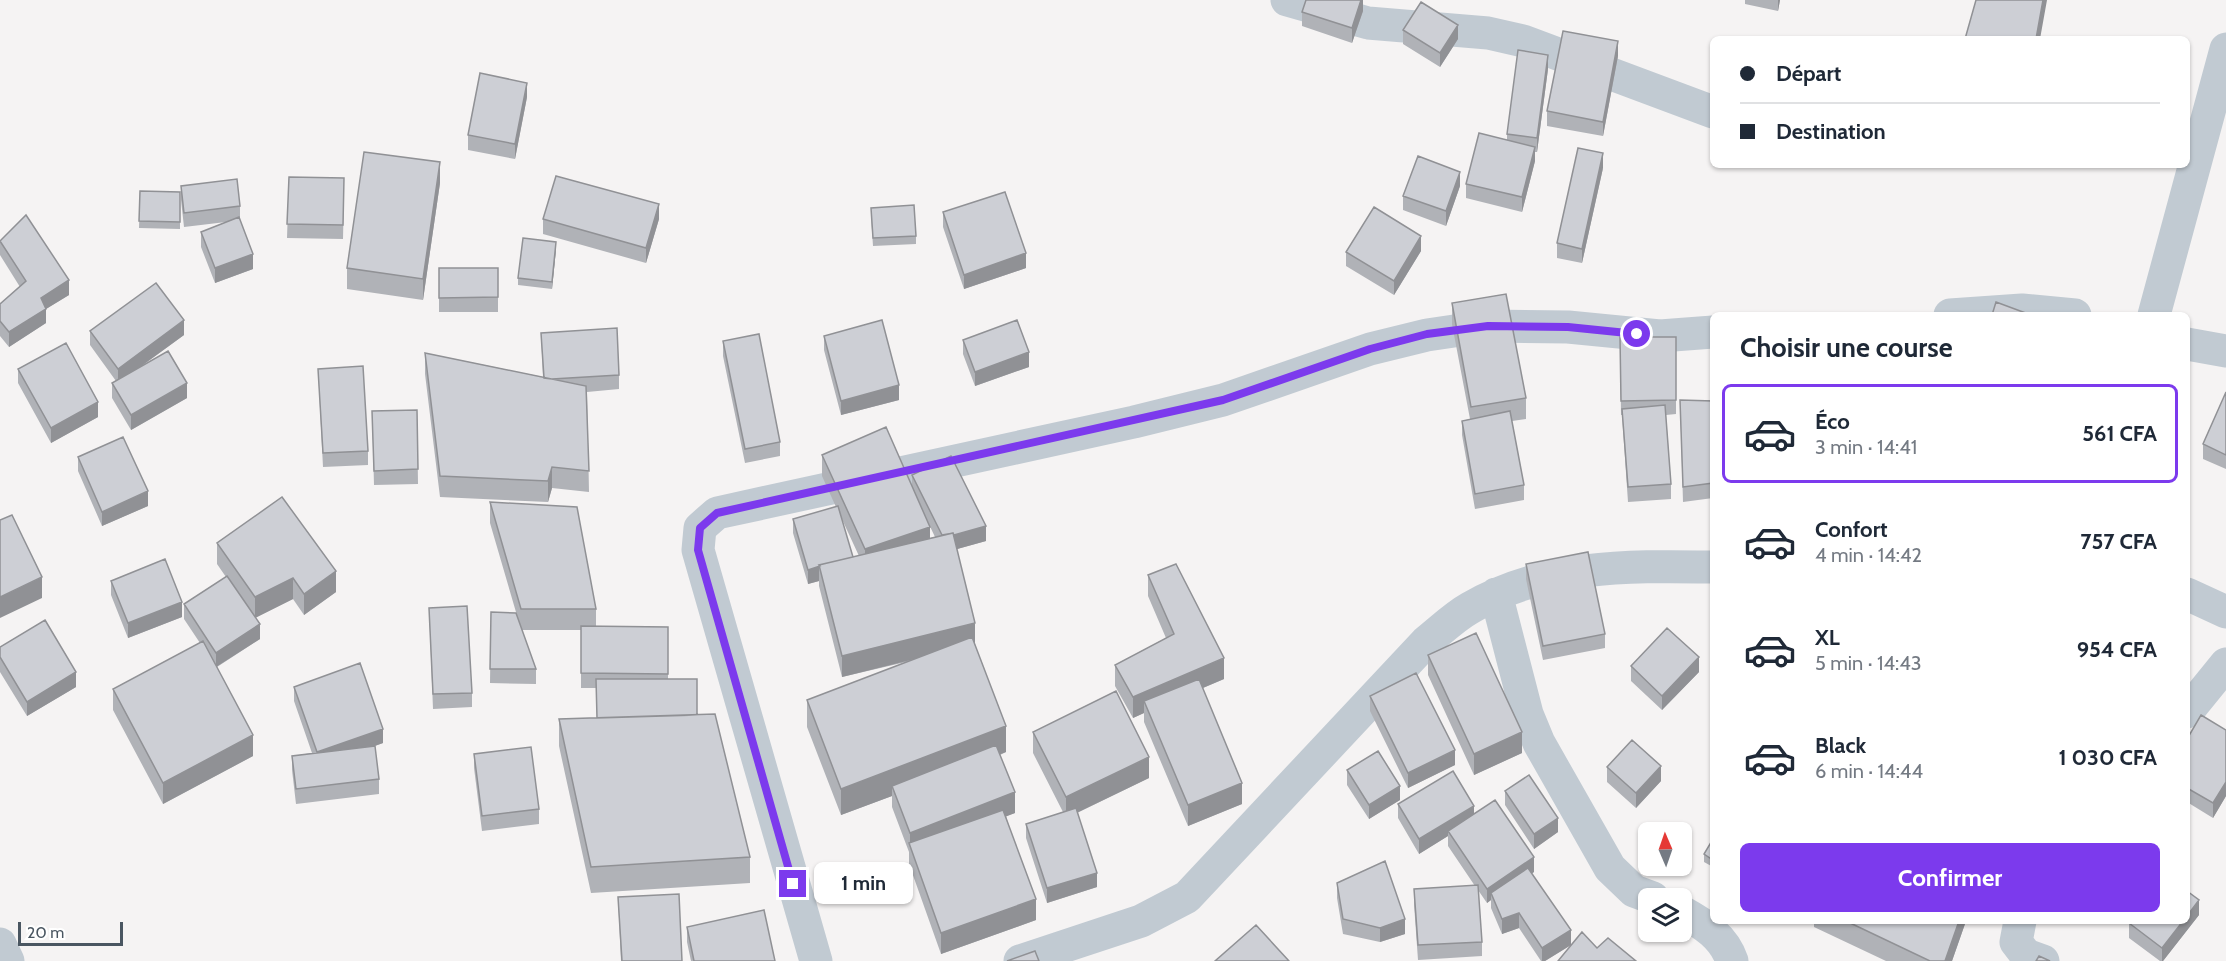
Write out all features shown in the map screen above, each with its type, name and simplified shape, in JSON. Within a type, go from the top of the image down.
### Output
[{"type":"street","points":[[1287,0],[1368,23],[1488,33],[1523,41],[1710,111]]},
{"type":"street","points":[[2155,312],[2226,49]]},
{"type":"street","points":[[1993,312],[2022,310],[2043,312]]},
{"type":"street","points":[[816,961],[698,550],[700,528],[717,513],[1223,400],[1370,349],[1427,334],[1488,326],[1568,327],[1660,336],[1710,332]]},
{"type":"street","points":[[2190,345],[2226,351]]},
{"type":"street","points":[[1020,961],[1141,921],[1186,897],[1426,642],[1468,609],[1496,594],[1540,579],[1621,566],[1710,567]]},
{"type":"street","points":[[1496,594],[1527,714],[1539,743],[1610,868],[1638,892]]},
{"type":"street","points":[[2190,595],[2226,612]]},
{"type":"street","points":[[2190,708],[2226,664]]},
{"type":"street","points":[[1692,918],[1727,946],[1732,961]]},
{"type":"street","points":[[2019,924],[2016,942],[2026,955],[2043,961]]},
{"type":"street","points":[[0,944],[8,961]]},
{"type":"building","points":[[1306,0],[1361,0],[1352,28],[1302,12]]},
{"type":"building","points":[[1976,0],[2043,0],[2037,36],[1966,36]]},
{"type":"building","points":[[1421,2],[1458,25],[1440,53],[1403,30]]},
{"type":"building","points":[[1563,31],[1618,41],[1603,122],[1547,111]]},
{"type":"building","points":[[1518,50],[1548,55],[1537,138],[1507,134]]},
{"type":"building","points":[[480,73],[527,83],[515,144],[468,135]]},
{"type":"building","points":[[1479,133],[1535,147],[1522,197],[1466,184]]},
{"type":"building","points":[[1578,148],[1603,153],[1582,249],[1557,243]]},
{"type":"building","points":[[364,152],[440,162],[423,279],[347,268]]},
{"type":"building","points":[[1418,156],[1460,172],[1446,211],[1403,196]]},
{"type":"building","points":[[556,176],[659,204],[646,248],[543,219]]},
{"type":"building","points":[[289,177],[344,178],[343,225],[287,224]]},
{"type":"building","points":[[237,179],[240,206],[184,213],[181,186]]},
{"type":"building","points":[[140,191],[180,192],[180,222],[139,221]]},
{"type":"building","points":[[1005,192],[1026,253],[964,275],[943,212]]},
{"type":"building","points":[[914,205],[916,236],[873,238],[871,208]]},
{"type":"building","points":[[1374,207],[1421,236],[1394,281],[1346,252]]},
{"type":"building","points":[[26,215],[69,280],[41,298],[46,309],[9,332],[0,321],[0,304],[26,281],[0,241]]},
{"type":"building","points":[[239,217],[253,254],[215,268],[201,232]]},
{"type":"building","points":[[523,238],[556,242],[552,282],[518,278]]},
{"type":"building","points":[[439,268],[498,268],[498,297],[439,298]]},
{"type":"building","points":[[156,283],[184,320],[118,369],[90,331]]},
{"type":"building","points":[[1506,294],[1526,398],[1471,407],[1452,303]]},
{"type":"building","points":[[1996,302],[2023,312],[1993,312]]},
{"type":"building","points":[[882,320],[899,385],[841,401],[824,336]]},
{"type":"building","points":[[1017,320],[1029,352],[975,372],[963,340]]},
{"type":"building","points":[[617,328],[619,375],[544,378],[541,333]]},
{"type":"building","points":[[759,334],[780,442],[745,449],[723,341]]},
{"type":"building","points":[[1620,337],[1676,337],[1676,400],[1621,401]]},
{"type":"building","points":[[66,343],[98,402],[51,428],[18,369]]},
{"type":"building","points":[[168,351],[187,383],[131,415],[112,383]]},
{"type":"building","points":[[425,353],[586,386],[589,471],[552,467],[548,481],[440,476]]},
{"type":"building","points":[[363,366],[368,451],[323,453],[318,369]]},
{"type":"building","points":[[2226,392],[2226,455],[2203,444]]},
{"type":"building","points":[[1680,400],[1710,401],[1710,483],[1683,487]]},
{"type":"building","points":[[1665,405],[1671,484],[1628,487],[1622,409]]},
{"type":"building","points":[[417,410],[418,469],[374,471],[372,411]]},
{"type":"building","points":[[1510,411],[1524,485],[1475,494],[1462,421]]},
{"type":"building","points":[[886,427],[930,527],[865,549],[822,455]]},
{"type":"building","points":[[123,437],[148,491],[102,512],[78,457]]},
{"type":"building","points":[[951,456],[986,526],[954,535],[953,533],[942,535],[912,475]]},
{"type":"building","points":[[282,497],[336,571],[304,594],[293,578],[255,597],[217,543]]},
{"type":"building","points":[[490,502],[577,507],[596,609],[521,609]]},
{"type":"building","points":[[838,506],[853,557],[808,570],[793,519]]},
{"type":"building","points":[[12,515],[42,577],[0,597],[0,520]]},
{"type":"building","points":[[953,533],[975,623],[842,656],[819,565]]},
{"type":"building","points":[[1588,552],[1605,634],[1543,646],[1526,564]]},
{"type":"building","points":[[165,559],[182,602],[128,623],[111,581]]},
{"type":"building","points":[[1176,564],[1224,658],[1133,697],[1115,665],[1174,634],[1148,575]]},
{"type":"building","points":[[227,576],[260,624],[216,653],[184,604]]},
{"type":"building","points":[[467,606],[472,693],[433,694],[429,608]]},
{"type":"building","points":[[491,612],[516,613],[536,669],[490,669]]},
{"type":"building","points":[[45,620],[76,672],[27,702],[0,657],[0,647]]},
{"type":"building","points":[[581,626],[668,627],[668,674],[581,673]]},
{"type":"building","points":[[1667,628],[1699,657],[1662,696],[1631,666]]},
{"type":"building","points":[[1476,633],[1522,732],[1474,754],[1428,655]]},
{"type":"building","points":[[972,637],[1006,726],[841,789],[807,700]]},
{"type":"building","points":[[203,641],[253,735],[163,783],[113,689]]},
{"type":"building","points":[[360,663],[383,729],[317,752],[294,687]]},
{"type":"building","points":[[1416,673],[1455,750],[1408,773],[1370,696]]},
{"type":"building","points":[[596,679],[697,679],[697,715],[597,718]]},
{"type":"building","points":[[1199,679],[1242,783],[1188,805],[1144,701]]},
{"type":"building","points":[[1116,691],[1149,757],[1066,797],[1033,732]]},
{"type":"building","points":[[715,714],[750,857],[591,867],[559,719]]},
{"type":"building","points":[[2201,715],[2226,730],[2226,782],[2213,803],[2190,790],[2190,734]]},
{"type":"building","points":[[1632,740],[1661,766],[1636,793],[1607,767]]},
{"type":"building","points":[[996,745],[1015,792],[910,833],[892,786]]},
{"type":"building","points":[[375,746],[379,779],[296,789],[292,756]]},
{"type":"building","points":[[531,747],[539,809],[482,816],[474,754]]},
{"type":"building","points":[[1378,751],[1400,786],[1369,805],[1347,770]]},
{"type":"building","points":[[1453,771],[1474,806],[1419,839],[1398,804]]},
{"type":"building","points":[[1529,775],[1558,818],[1534,834],[1505,791]]},
{"type":"building","points":[[1495,800],[1534,857],[1487,889],[1448,831]]},
{"type":"building","points":[[1076,808],[1097,873],[1047,888],[1026,824]]},
{"type":"building","points":[[1003,810],[1036,899],[941,933],[909,843]]},
{"type":"building","points":[[1710,844],[1710,858],[1704,854]]},
{"type":"building","points":[[1385,861],[1405,919],[1380,928],[1343,919],[1337,883]]},
{"type":"building","points":[[1528,868],[1571,930],[1542,948],[1519,913],[1502,919],[1491,893]]},
{"type":"building","points":[[1478,885],[1482,942],[1418,945],[1414,889]]},
{"type":"building","points":[[2190,893],[2199,900],[2190,912]]},
{"type":"building","points":[[679,894],[682,961],[622,961],[618,897]]},
{"type":"building","points":[[764,910],[775,961],[694,961],[687,927]]},
{"type":"building","points":[[1852,924],[1958,924],[1945,961],[1930,961]]},
{"type":"building","points":[[2130,924],[2181,924],[2162,948]]},
{"type":"building","points":[[1256,925],[1289,961],[1215,961]]},
{"type":"building","points":[[1582,932],[1597,948],[1608,938],[1636,961],[1558,961]]},
{"type":"building","points":[[1035,951],[1039,961],[1007,961]]},
{"type":"building","points":[[2039,956],[2050,961],[2036,961]]},
{"type":"route","points":[[793,884],[698,550],[700,528],[717,513],[1134,422],[1223,400],[1370,349],[1427,334],[1488,326],[1568,327],[1637,334]]}]
